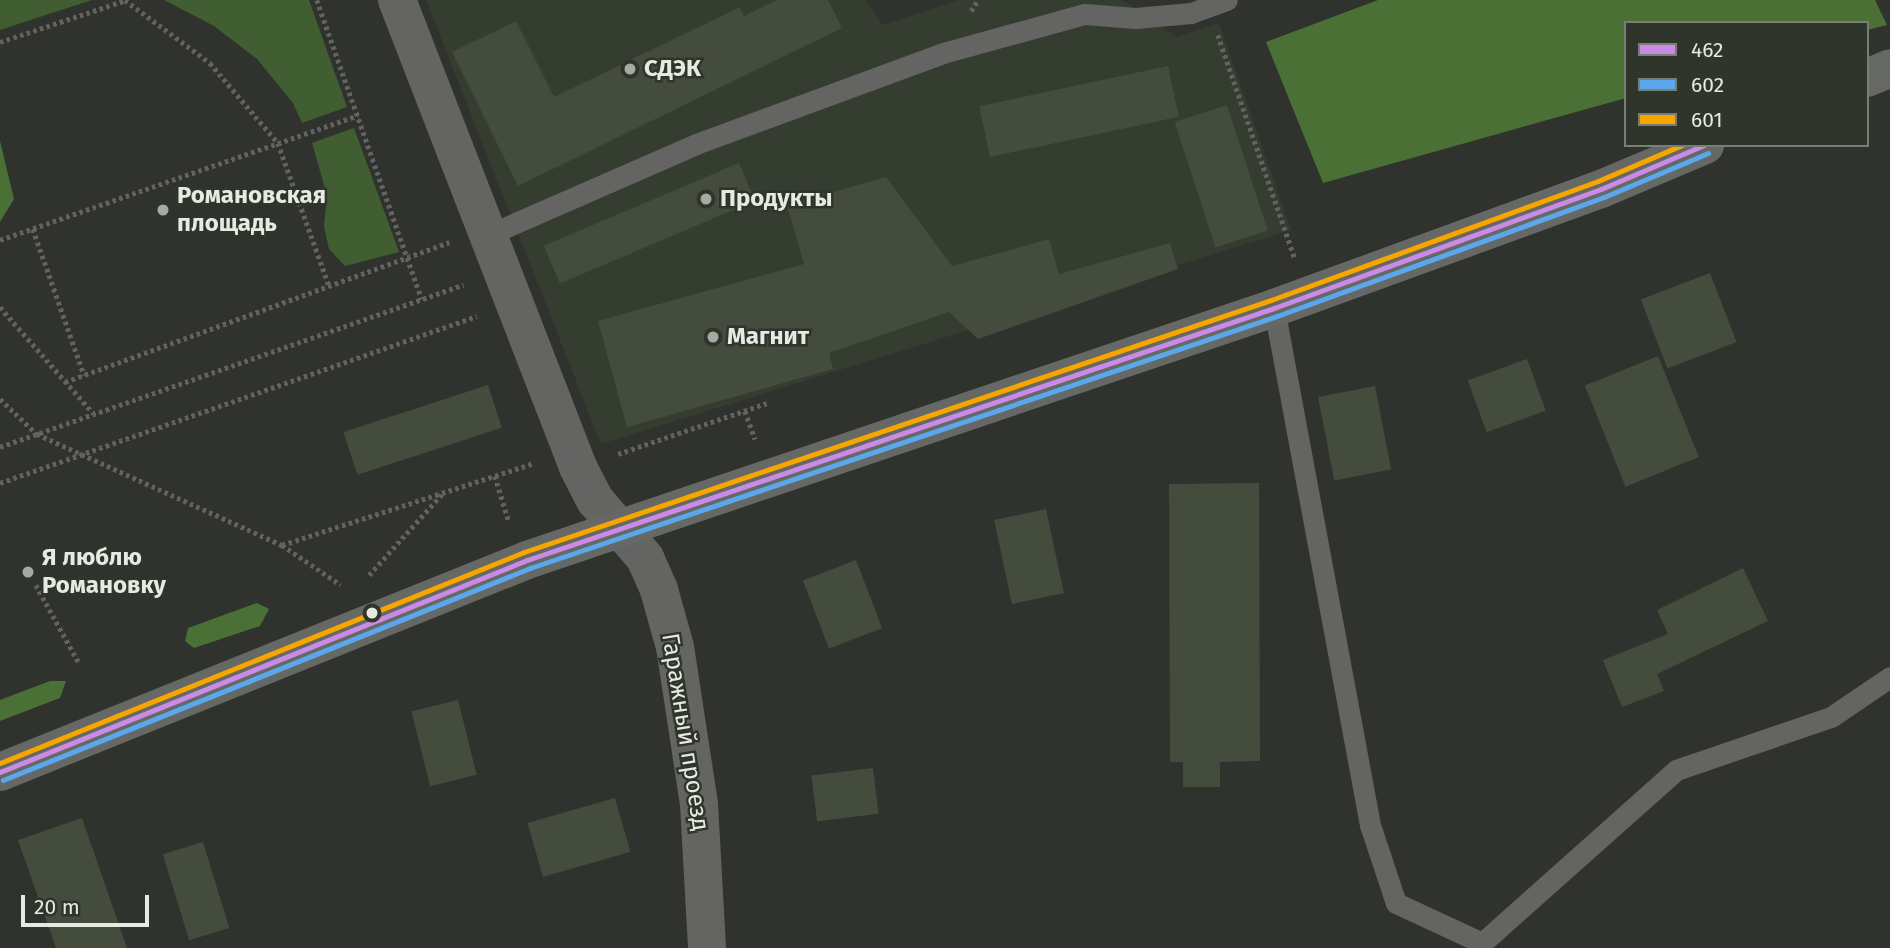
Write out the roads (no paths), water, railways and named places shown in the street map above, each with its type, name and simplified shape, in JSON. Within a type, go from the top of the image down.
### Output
[{"type":"main road","points":[[1869,77],[1890,68]]},
{"type":"main road","points":[[0,772],[527,560],[1291,302],[1601,189],[1700,147]]},
{"type":"street","name":"Гаражный проезд","points":[[397,0],[578,467],[595,500],[645,558],[675,647],[699,804],[707,948]]},
{"type":"lane","points":[[486,230],[696,144],[943,53],[1085,14],[1135,18],[1180,14],[1227,0]]},
{"type":"lane","points":[[1291,302],[1370,825],[1396,903],[1482,943],[1676,770],[1831,717],[1890,677]]},
{"type":"place","name":"СДЭК","points":[[630,69]]},
{"type":"place","name":"Продукты","points":[[706,199]]},
{"type":"place","name":"Романовская площадь","points":[[163,210]]},
{"type":"place","name":"Магнит","points":[[713,337]]},
{"type":"place","name":"Я люблю Романовку","points":[[28,572]]}]
